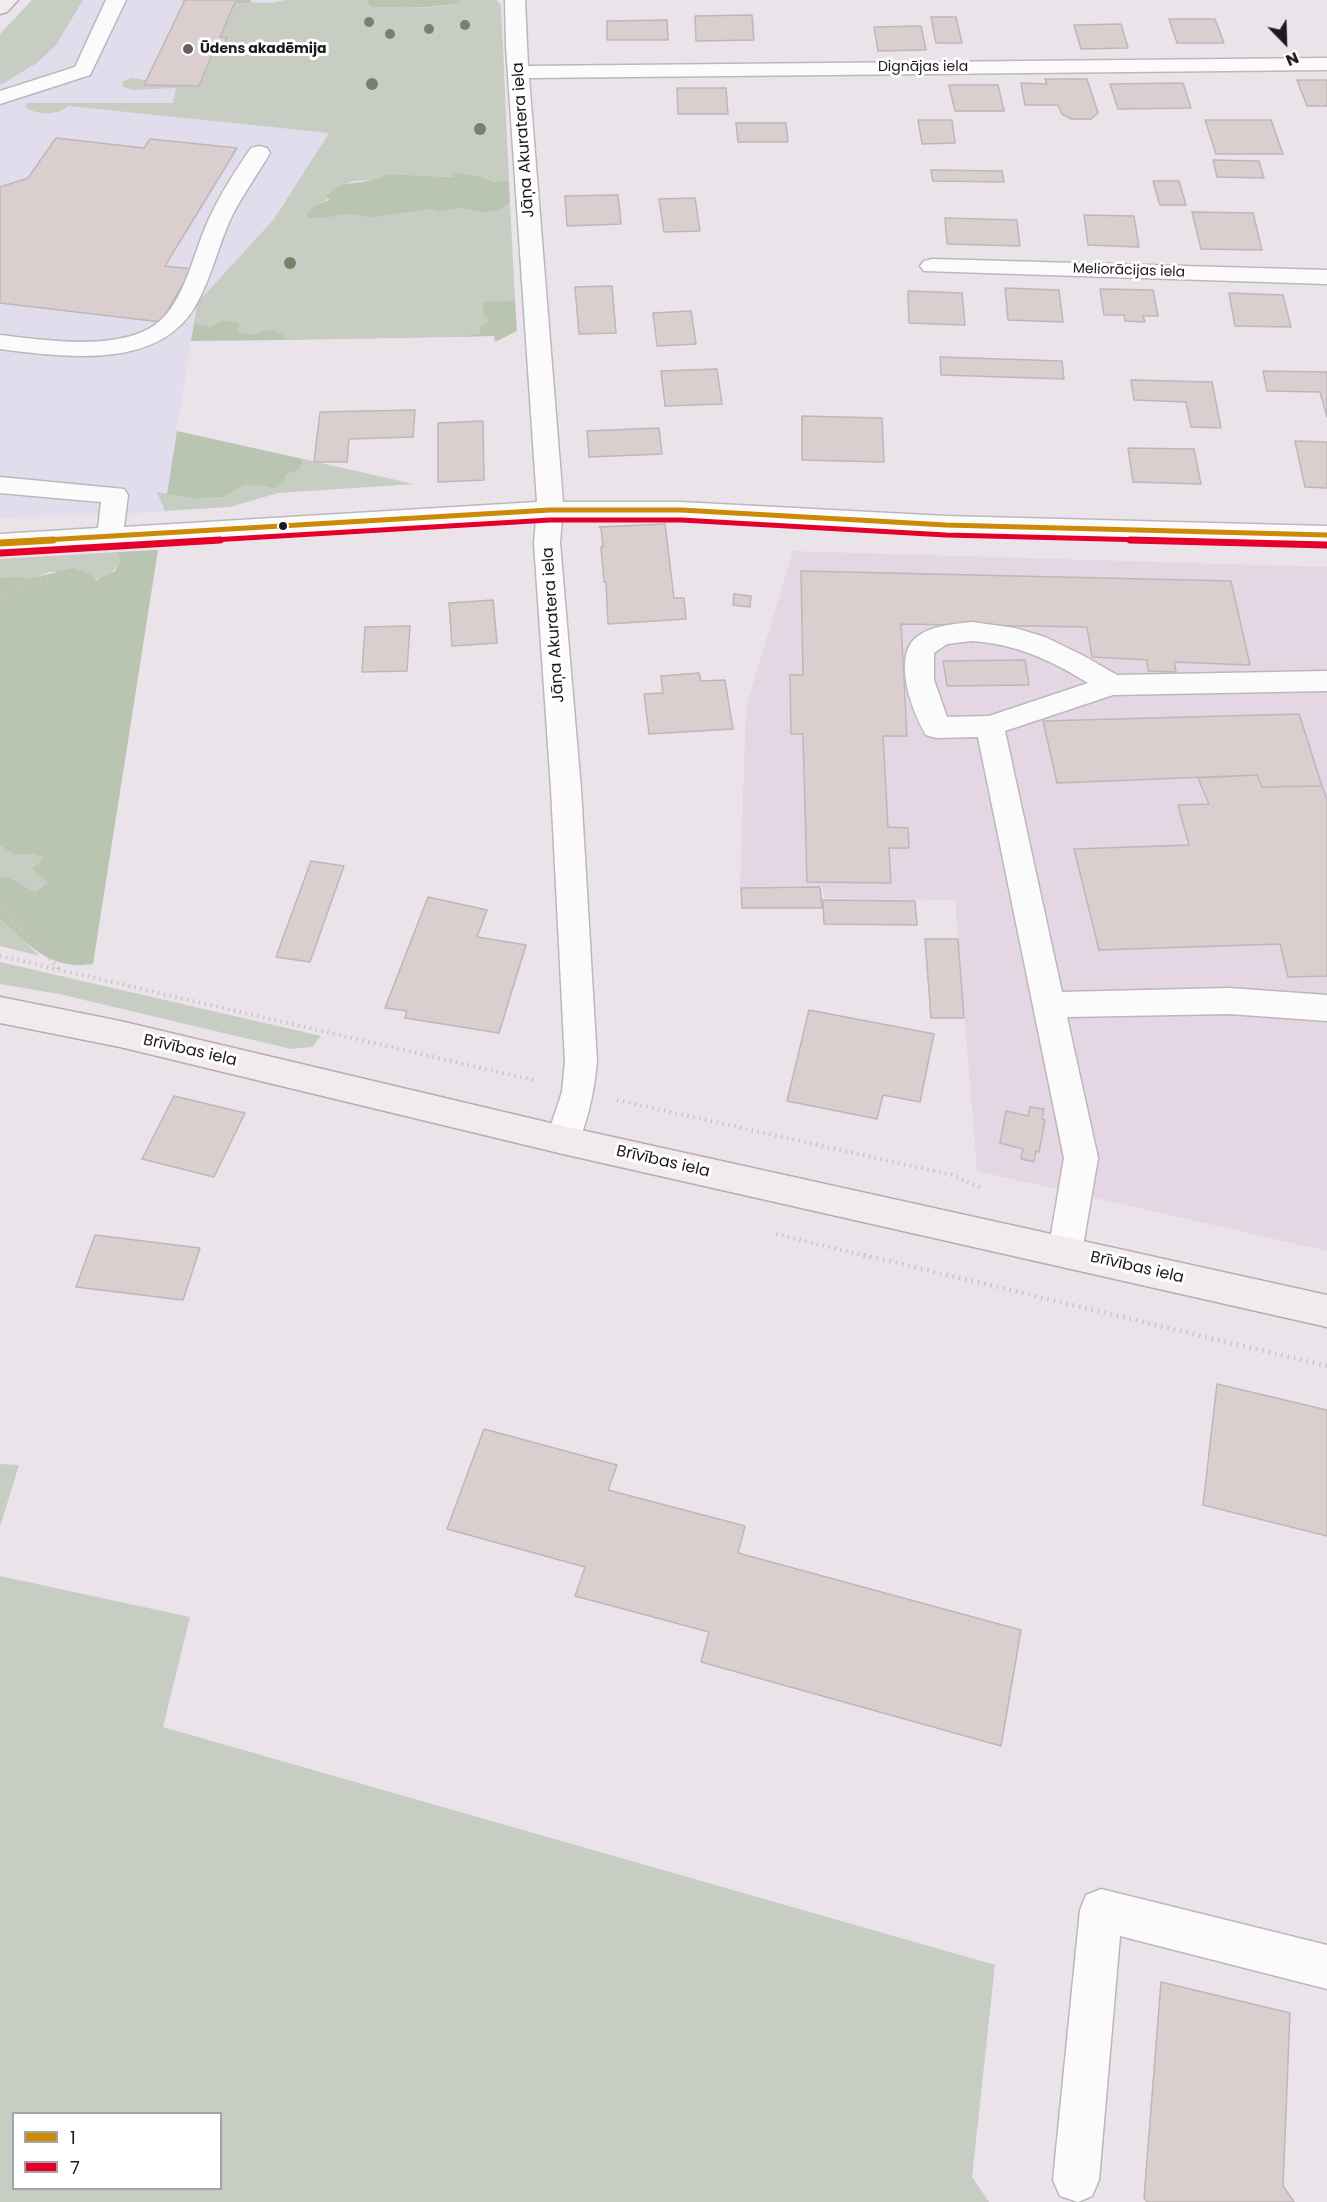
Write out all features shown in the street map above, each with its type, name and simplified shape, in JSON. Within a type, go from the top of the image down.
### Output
[{"type":"main road","points":[[0,8],[8,0]]},
{"type":"main road","name":"Brīvības iela","points":[[0,1010],[120,1034],[563,1140],[1327,1311]]},
{"type":"street","points":[[0,98],[83,71],[116,0]]},
{"type":"street","name":"Jāņa Akuratera iela","points":[[515,0],[526,193],[551,494],[547,543],[575,937],[581,1062],[578,1092],[563,1140]]},
{"type":"street","name":"Dignājas iela","points":[[520,72],[1327,64]]},
{"type":"street","points":[[0,342],[41,347],[99,346],[138,342],[166,328],[191,292],[221,216],[259,153]]},
{"type":"street","name":"Meliorācijas iela","points":[[932,266],[1327,277]]},
{"type":"street","points":[[0,485],[115,495],[110,537]]},
{"type":"street","points":[[0,543],[550,510],[681,510],[946,525],[1327,535]]},
{"type":"street","points":[[1112,685],[1066,656],[1032,642],[1004,634],[956,633],[938,636],[926,643],[920,652],[922,682],[936,728],[990,726],[1112,685],[1327,681]]},
{"type":"street","points":[[990,726],[1081,1158],[1065,1252]]},
{"type":"street","points":[[1049,1005],[1229,1001],[1327,1008]]},
{"type":"street","points":[[1076,2180],[1101,1910],[1327,1967]]},
{"type":"path","points":[[0,906],[62,971]]},
{"type":"path","points":[[0,956],[486,1068],[578,1092],[952,1175],[984,1189]]},
{"type":"shaded area","points":[[32,0],[83,0],[56,45],[37,63],[0,85],[0,34]]},
{"type":"shaded area","points":[[41,0],[285,0],[272,3],[235,2],[221,37],[227,37],[221,51],[214,50],[199,86],[144,85],[146,80],[132,78],[133,90],[176,88],[173,103],[29,103],[62,112],[67,106],[329,133],[274,219],[197,303],[177,431],[168,512],[0,518],[0,41]]},
{"type":"shaded area","points":[[285,0],[366,0],[371,7],[394,8],[429,7],[462,2],[454,0],[497,0],[501,5],[509,182],[504,180],[495,182],[479,176],[459,173],[454,177],[387,174],[376,179],[346,184],[314,206],[327,218],[347,214],[371,218],[431,209],[438,212],[461,208],[481,213],[498,211],[510,203],[515,300],[484,303],[490,320],[480,333],[459,337],[288,340],[273,332],[249,336],[221,321],[210,327],[194,323],[197,303],[274,219],[329,133],[68,106],[53,113],[35,112],[25,107],[28,103],[173,103],[176,88],[133,90],[123,87],[122,82],[132,78],[146,80],[145,85],[199,86],[214,50],[221,50],[226,37],[220,37],[235,2],[272,3]]},
{"type":"shaded area","points":[[303,459],[414,484],[278,493],[230,507],[165,511],[157,492],[197,499],[224,497],[243,485],[261,485],[275,489],[285,475],[299,469]]},
{"type":"shaded area","points":[[793,551],[1327,567],[1327,1251],[977,1171],[955,900],[825,898],[822,886],[740,887],[746,707]]},
{"type":"shaded area","points":[[118,552],[120,562],[113,572],[97,579],[61,572],[51,572],[31,579],[0,578],[0,559]]},
{"type":"shaded area","points":[[0,846],[14,855],[33,854],[45,858],[48,882],[35,892],[10,878],[0,877]]},
{"type":"shaded area","points":[[0,919],[40,956],[0,946]]},
{"type":"shaded area","points":[[0,962],[321,1036],[312,1047],[291,1049],[59,994],[0,984]]},
{"type":"shaded area","points":[[0,1464],[19,1465],[0,1527]]},
{"type":"shaded area","points":[[0,1576],[190,1617],[163,1727],[995,1965],[972,2177],[989,2202],[0,2202]]},
{"type":"green space","points":[[366,0],[454,0],[463,2],[429,7],[394,8],[371,7]]},
{"type":"green space","points":[[387,174],[453,177],[454,174],[479,176],[495,182],[504,180],[509,182],[510,203],[498,211],[481,213],[461,208],[438,212],[431,209],[371,218],[347,214],[327,218],[309,218],[306,215],[314,206],[329,200],[327,196],[340,186],[380,178]]},
{"type":"green space","points":[[515,300],[517,331],[495,342],[494,336],[459,337],[480,333],[480,327],[490,320],[484,315],[483,302]]},
{"type":"green space","points":[[221,321],[237,322],[240,326],[237,331],[243,334],[271,330],[278,332],[288,340],[191,341],[194,323],[210,327]]},
{"type":"green space","points":[[177,431],[303,459],[300,469],[285,475],[285,480],[275,489],[261,485],[244,485],[224,497],[197,499],[167,494]]},
{"type":"green space","points":[[158,550],[93,964],[64,964],[52,960],[31,947],[0,919],[0,877],[10,878],[35,892],[48,882],[32,869],[44,858],[33,854],[14,855],[0,846],[0,578],[29,579],[73,568],[89,573],[96,580],[115,571],[120,562],[118,552]]},
{"type":"building","points":[[185,0],[250,0],[249,2],[235,2],[220,37],[227,37],[221,51],[214,50],[199,86],[144,85]]},
{"type":"building","points":[[752,15],[754,40],[696,41],[695,16]]},
{"type":"building","points":[[931,17],[956,17],[962,43],[936,43]]},
{"type":"building","points":[[1169,19],[1215,19],[1224,43],[1177,43]]},
{"type":"building","points":[[667,20],[668,40],[607,40],[607,21]]},
{"type":"building","points":[[1121,24],[1128,48],[1081,49],[1074,25]]},
{"type":"building","points":[[921,26],[926,50],[878,51],[874,27]]},
{"type":"building","points":[[1045,79],[1087,79],[1098,113],[1091,119],[1071,119],[1062,114],[1058,105],[1025,105],[1021,83],[1047,84]]},
{"type":"building","points":[[1297,80],[1327,80],[1327,106],[1307,106]]},
{"type":"building","points":[[1183,83],[1191,108],[1118,109],[1110,84]]},
{"type":"building","points":[[949,85],[998,85],[1004,111],[955,111]]},
{"type":"building","points":[[677,88],[726,88],[728,114],[678,114]]},
{"type":"building","points":[[918,120],[952,120],[955,143],[922,144]]},
{"type":"building","points":[[1205,120],[1271,120],[1283,154],[1216,154]]},
{"type":"building","points":[[736,123],[786,123],[788,142],[738,142]]},
{"type":"building","points":[[56,138],[144,148],[150,139],[237,148],[165,266],[192,269],[161,322],[0,303],[0,187],[28,178]]},
{"type":"building","points":[[1213,160],[1259,161],[1264,178],[1217,177]]},
{"type":"building","points":[[931,170],[1002,171],[1004,182],[933,181]]},
{"type":"building","points":[[1153,181],[1179,181],[1186,205],[1160,205]]},
{"type":"building","points":[[618,195],[621,224],[567,226],[565,196]]},
{"type":"building","points":[[695,198],[700,231],[664,232],[659,199]]},
{"type":"building","points":[[1192,212],[1253,213],[1262,250],[1201,249]]},
{"type":"building","points":[[1084,215],[1134,216],[1139,247],[1088,245]]},
{"type":"building","points":[[945,218],[1017,220],[1020,246],[947,244]]},
{"type":"building","points":[[612,286],[616,333],[579,334],[575,287]]},
{"type":"building","points":[[1005,288],[1059,290],[1063,322],[1008,320]]},
{"type":"building","points":[[1100,289],[1153,290],[1158,316],[1143,316],[1145,322],[1125,321],[1124,315],[1104,315]]},
{"type":"building","points":[[908,291],[962,293],[965,325],[909,323]]},
{"type":"building","points":[[1229,293],[1283,295],[1291,327],[1235,326]]},
{"type":"building","points":[[691,311],[696,344],[657,346],[653,313]]},
{"type":"building","points":[[940,357],[1062,361],[1064,379],[941,375]]},
{"type":"building","points":[[717,369],[722,404],[665,406],[661,371]]},
{"type":"building","points":[[1263,371],[1327,372],[1327,417],[1320,392],[1267,391]]},
{"type":"building","points":[[1131,380],[1212,382],[1221,428],[1191,427],[1186,402],[1134,400]]},
{"type":"building","points":[[415,410],[413,437],[349,439],[347,462],[314,462],[320,412]]},
{"type":"building","points":[[802,416],[882,418],[884,462],[802,460]]},
{"type":"building","points":[[483,421],[484,480],[438,482],[438,423]]},
{"type":"building","points":[[659,428],[662,454],[589,457],[587,431]]},
{"type":"building","points":[[1295,441],[1327,442],[1327,488],[1305,487]]},
{"type":"building","points":[[1128,448],[1194,449],[1201,484],[1133,482]]},
{"type":"building","points":[[665,524],[674,598],[684,598],[686,619],[608,624],[606,582],[604,582],[601,547],[603,547],[599,527]]},
{"type":"building","points":[[801,571],[1231,581],[1250,665],[1174,662],[1176,672],[1148,671],[1147,660],[1092,657],[1087,627],[901,624],[907,736],[883,736],[888,827],[908,828],[909,848],[889,848],[891,883],[807,882],[803,734],[791,734],[790,675],[803,675]]},
{"type":"building","points":[[734,594],[751,596],[750,607],[733,605]]},
{"type":"building","points":[[493,600],[497,643],[452,646],[449,603]]},
{"type":"building","points":[[410,626],[407,671],[362,672],[365,627]]},
{"type":"building","points":[[1025,660],[1029,685],[947,686],[943,661]]},
{"type":"building","points":[[699,673],[701,681],[725,680],[733,729],[649,734],[644,694],[663,693],[661,676]]},
{"type":"building","points":[[1299,714],[1322,786],[1262,787],[1257,775],[1057,783],[1043,721]]},
{"type":"building","points":[[1257,775],[1262,787],[1322,786],[1327,800],[1327,976],[1288,977],[1280,944],[1099,950],[1074,849],[1189,845],[1178,805],[1209,804],[1198,778]]},
{"type":"building","points":[[311,861],[344,866],[310,962],[276,957]]},
{"type":"building","points":[[820,887],[822,908],[742,908],[741,888]]},
{"type":"building","points":[[428,897],[487,910],[477,937],[526,945],[499,1033],[405,1018],[407,1011],[385,1008]]},
{"type":"building","points":[[823,900],[915,901],[917,925],[824,924]]},
{"type":"building","points":[[925,939],[958,939],[964,1018],[931,1018]]},
{"type":"building","points":[[809,1010],[934,1034],[920,1102],[883,1095],[877,1119],[787,1101]]},
{"type":"building","points":[[174,1096],[245,1113],[214,1177],[142,1159]]},
{"type":"building","points":[[1030,1107],[1044,1109],[1042,1119],[1045,1120],[1039,1152],[1036,1151],[1034,1162],[1021,1159],[1023,1149],[1000,1143],[1006,1111],[1028,1116]]},
{"type":"building","points":[[95,1235],[200,1248],[183,1300],[76,1287]]},
{"type":"building","points":[[1217,1384],[1327,1410],[1327,1536],[1203,1505]]},
{"type":"building","points":[[484,1429],[617,1465],[608,1490],[745,1526],[738,1553],[1021,1630],[1001,1746],[701,1662],[709,1632],[575,1596],[585,1567],[447,1529]]},
{"type":"building","points":[[1161,1982],[1290,2013],[1283,2186],[1294,2202],[1147,2202],[1144,2198]]},
{"type":"transit line","name":"1","points":[[0,543],[550,510],[681,510],[946,525],[1327,535]]},
{"type":"transit line","name":"7","points":[[1,553],[550,520],[681,520],[946,535],[1327,545]]},
{"type":"place","name":"Ūdens akadēmija","points":[[188,49]]}]
